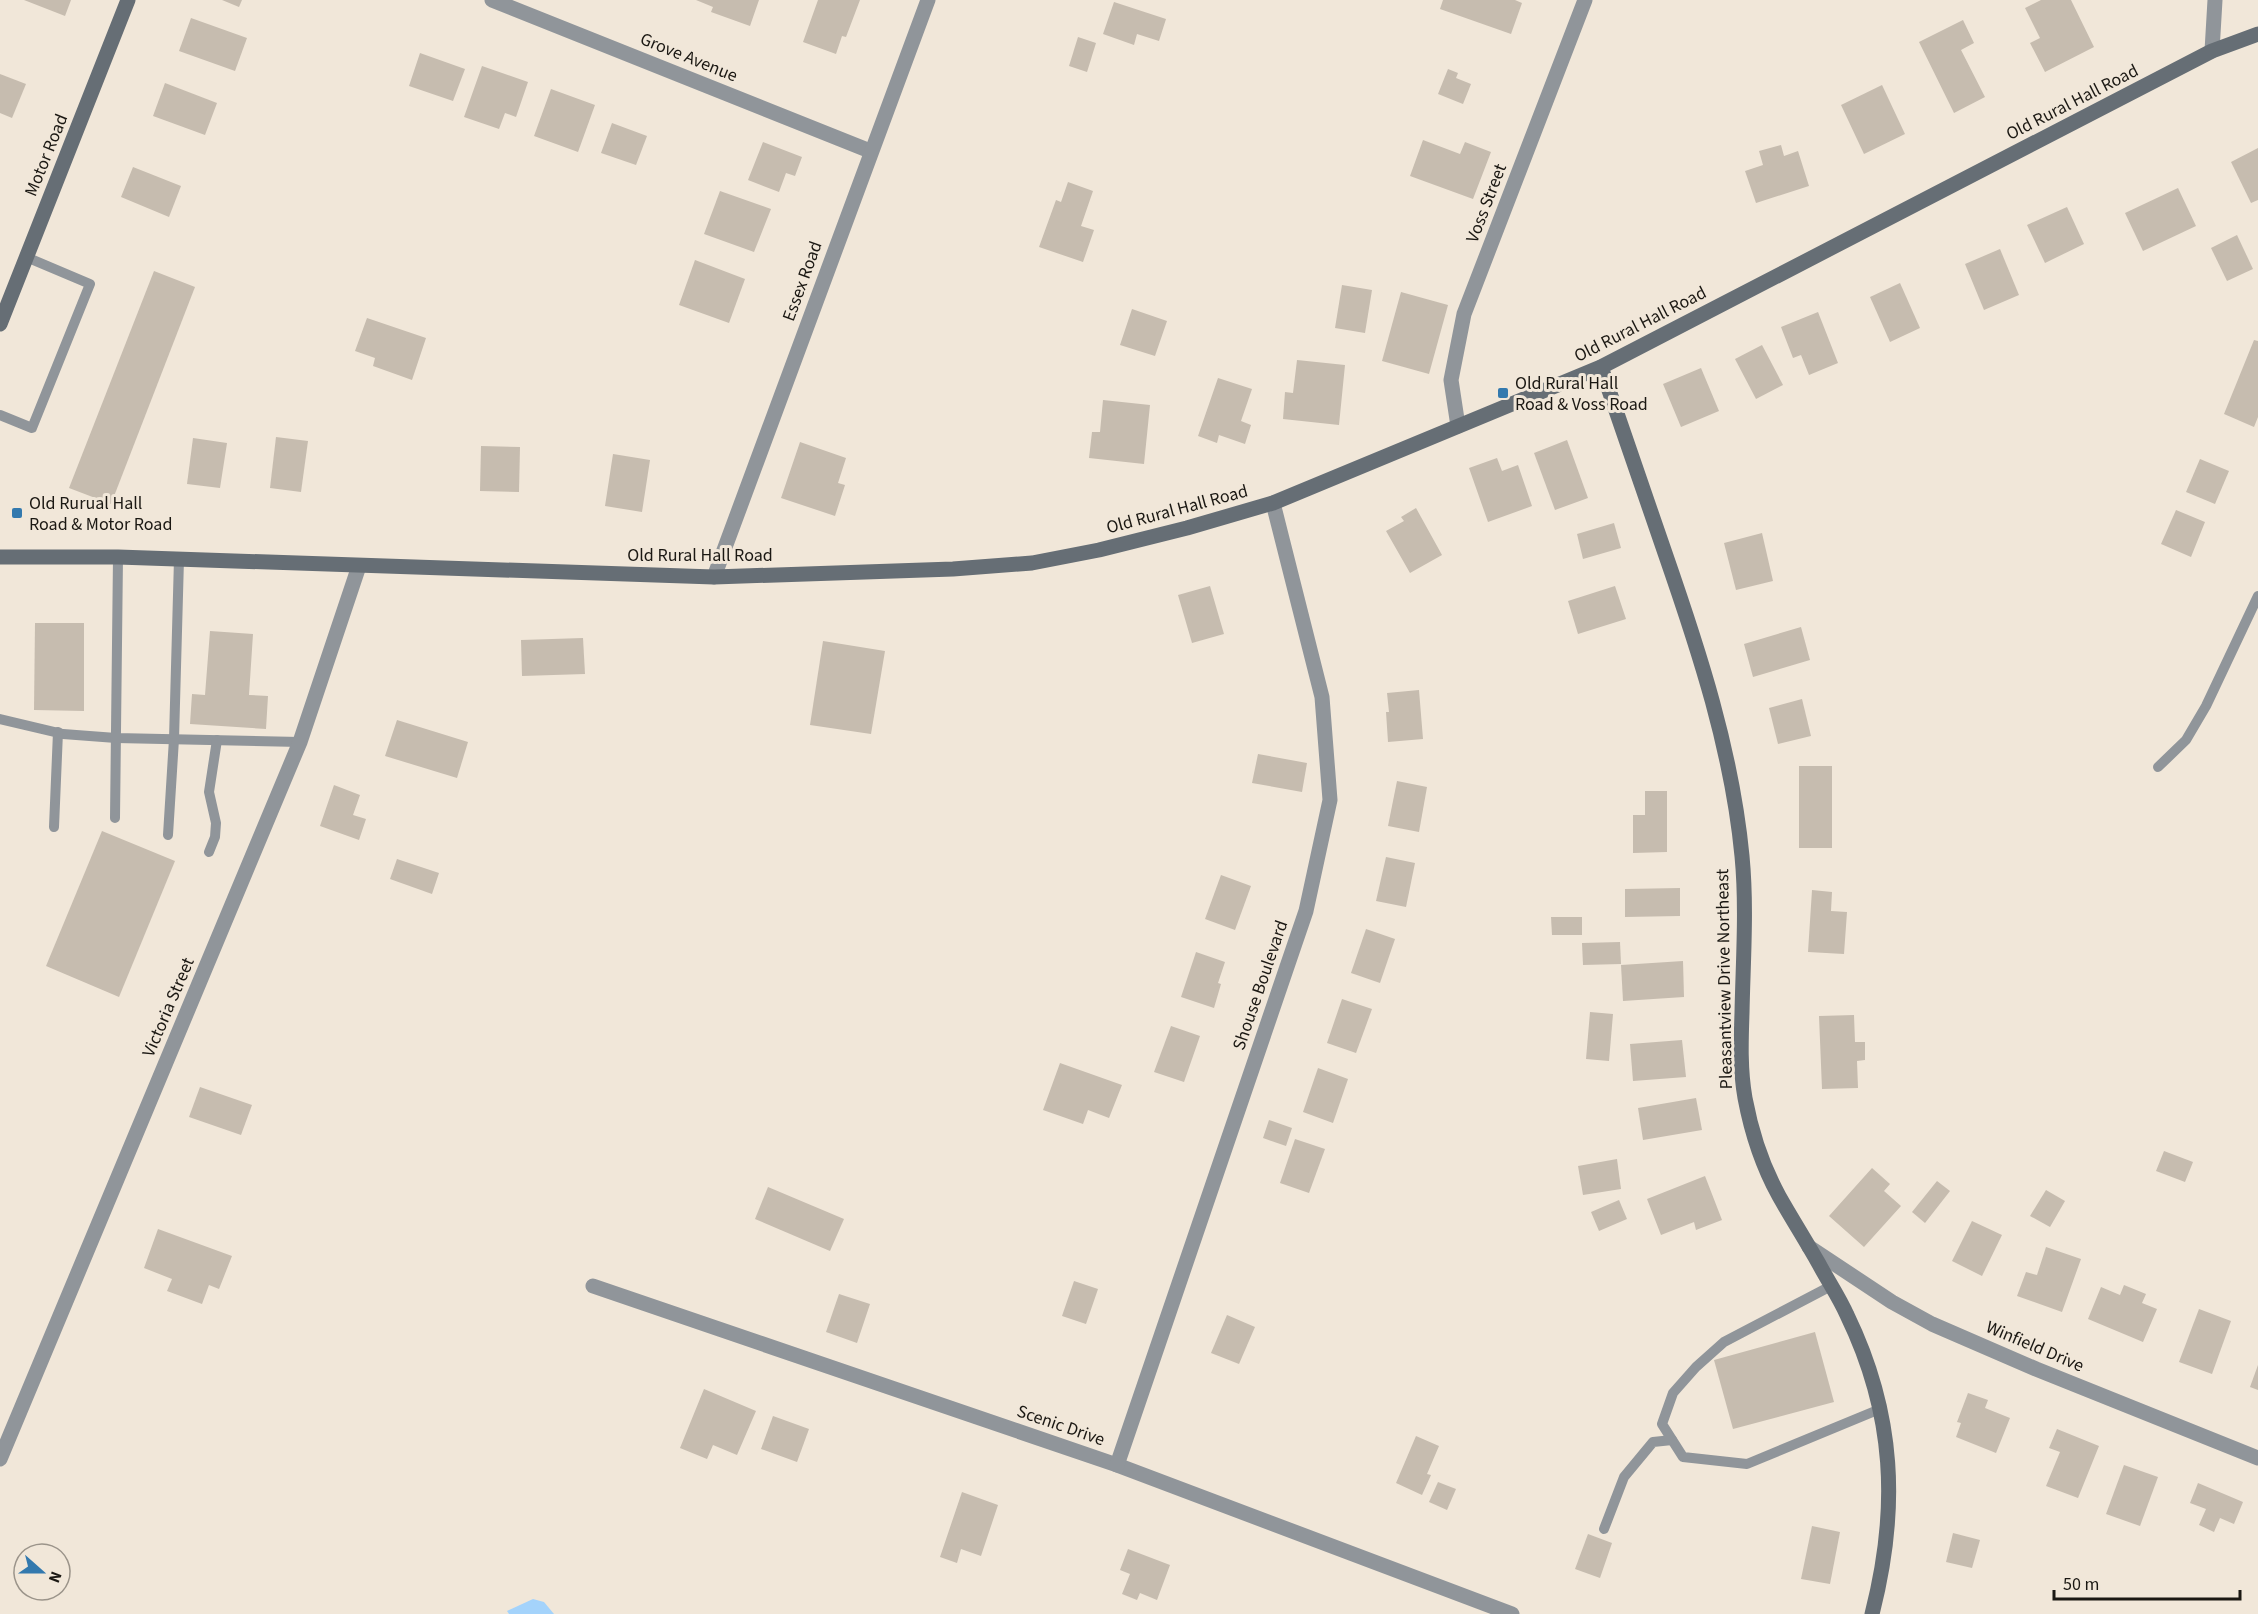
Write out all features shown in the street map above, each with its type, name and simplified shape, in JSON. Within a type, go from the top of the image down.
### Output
[{"type":"main road","name":"Motor Road","points":[[0,324],[128,0]]},
{"type":"main road","name":"Old Rural Hall Road","points":[[0,557],[118,557],[714,577],[953,569],[1032,563],[1110,547],[1273,503],[1601,367],[2212,51],[2258,34]]},
{"type":"main road","name":"Pleasantview Drive Northeast","points":[[1601,367],[1690,625],[1719,723],[1733,790],[1742,858],[1744,926],[1741,1051],[1744,1096],[1756,1140],[1777,1193],[1848,1316],[1873,1380],[1884,1424],[1890,1480],[1889,1527],[1883,1572],[1872,1614]]},
{"type":"street","name":"Grove Avenue","points":[[492,0],[870,151]]},
{"type":"street","name":"Essex Road","points":[[714,577],[870,151],[928,0]]},
{"type":"street","name":"Voss Street","points":[[1458,426],[1450,380],[1464,314],[1585,0]]},
{"type":"street","points":[[2212,51],[2215,0]]},
{"type":"street","name":"Shouse Boulevard","points":[[1117,1465],[1306,911],[1330,800],[1322,697],[1273,503]]},
{"type":"street","name":"Victoria Street","points":[[0,1459],[300,742],[359,566]]},
{"type":"street","name":"Winfield Drive","points":[[1809,1247],[1892,1302],[1932,1324],[2036,1369],[2258,1458]]},
{"type":"street","name":"Scenic Drive","points":[[593,1286],[1117,1465],[1512,1614]]},
{"type":"lane","points":[[0,415],[32,428],[90,284],[26,257]]},
{"type":"lane","points":[[115,818],[118,557]]},
{"type":"lane","points":[[168,835],[174,739],[179,559]]},
{"type":"lane","points":[[2158,768],[2186,740],[2206,706],[2258,596]]},
{"type":"lane","points":[[0,719],[58,732],[116,738],[300,742]]},
{"type":"lane","points":[[54,827],[58,732]]},
{"type":"lane","points":[[209,852],[215,837],[216,823],[209,792],[217,741]]},
{"type":"lane","points":[[1831,1286],[1724,1342],[1696,1366],[1673,1393],[1662,1424],[1683,1457],[1747,1464],[1880,1409]]},
{"type":"lane","points":[[1604,1529],[1624,1477],[1653,1442],[1672,1440]]},
{"type":"water","points":[[533,1599],[544,1602],[554,1614],[509,1614],[507,1611]]},
{"type":"building","points":[[24,0],[71,0],[65,16]]},
{"type":"building","points":[[222,0],[242,0],[239,7]]},
{"type":"building","points":[[696,0],[759,0],[750,26],[711,12],[713,7]]},
{"type":"building","points":[[818,0],[860,0],[846,37],[842,36],[836,54],[803,42]]},
{"type":"building","points":[[1443,0],[1515,0],[1522,3],[1511,34],[1440,9]]},
{"type":"building","points":[[2041,0],[2071,0],[2094,47],[2045,72],[2030,43],[2040,38],[2025,8]]},
{"type":"building","points":[[1114,2],[1166,19],[1159,41],[1137,34],[1134,45],[1103,34]]},
{"type":"building","points":[[191,18],[247,38],[235,71],[179,51]]},
{"type":"building","points":[[1963,20],[1974,43],[1961,50],[1985,97],[1954,113],[1919,42]]},
{"type":"building","points":[[1078,37],[1096,43],[1087,72],[1069,66]]},
{"type":"building","points":[[420,53],[465,69],[453,101],[409,86]]},
{"type":"building","points":[[482,66],[528,82],[516,117],[505,113],[499,129],[464,117]]},
{"type":"building","points":[[1448,69],[1458,73],[1456,78],[1471,84],[1463,104],[1438,94]]},
{"type":"building","points":[[0,74],[26,84],[12,118],[0,113]]},
{"type":"building","points":[[165,83],[217,103],[205,135],[153,116]]},
{"type":"building","points":[[1882,85],[1905,134],[1864,154],[1841,105]]},
{"type":"building","points":[[551,89],[595,105],[578,152],[534,136]]},
{"type":"building","points":[[612,123],[647,136],[636,165],[601,153]]},
{"type":"building","points":[[1423,140],[1460,154],[1465,142],[1491,152],[1473,199],[1410,176]]},
{"type":"building","points":[[763,142],[802,157],[795,176],[786,173],[779,192],[748,180]]},
{"type":"building","points":[[1781,145],[1784,156],[1798,151],[1809,186],[1756,203],[1745,171],[1763,165],[1759,151]]},
{"type":"building","points":[[2258,148],[2258,200],[2251,203],[2231,162]]},
{"type":"building","points":[[133,167],[181,186],[169,217],[121,197]]},
{"type":"building","points":[[1068,182],[1093,191],[1081,226],[1094,230],[1083,262],[1039,247],[1056,200],[1061,202]]},
{"type":"building","points":[[2178,188],[2196,226],[2143,251],[2125,213]]},
{"type":"building","points":[[720,191],[771,209],[754,252],[704,234]]},
{"type":"building","points":[[2067,207],[2084,244],[2045,263],[2027,225]]},
{"type":"building","points":[[2237,235],[2253,269],[2227,281],[2211,248]]},
{"type":"building","points":[[2000,249],[2019,295],[1984,310],[1965,264]]},
{"type":"building","points":[[695,260],[745,279],[729,323],[679,305]]},
{"type":"building","points":[[154,271],[195,287],[111,504],[69,488]]},
{"type":"building","points":[[1900,283],[1920,328],[1890,342],[1870,297]]},
{"type":"building","points":[[1342,285],[1372,290],[1365,333],[1335,328]]},
{"type":"building","points":[[1401,292],[1448,305],[1429,374],[1382,361]]},
{"type":"building","points":[[1132,309],[1167,321],[1155,356],[1120,345]]},
{"type":"building","points":[[1818,312],[1838,363],[1809,375],[1801,355],[1793,358],[1781,327]]},
{"type":"building","points":[[367,318],[426,338],[412,380],[373,366],[375,358],[355,351]]},
{"type":"building","points":[[2254,340],[2258,341],[2258,417],[2254,427],[2224,414]]},
{"type":"building","points":[[1762,345],[1783,385],[1756,399],[1735,359]]},
{"type":"building","points":[[1297,360],[1345,365],[1339,425],[1283,419],[1285,392],[1293,393]]},
{"type":"building","points":[[1701,368],[1719,411],[1681,427],[1663,384]]},
{"type":"building","points":[[1218,378],[1252,389],[1241,421],[1251,425],[1245,444],[1219,435],[1217,443],[1198,436]]},
{"type":"building","points":[[1103,400],[1150,405],[1144,464],[1089,458],[1092,432],[1100,432]]},
{"type":"building","points":[[276,437],[308,441],[301,492],[270,488]]},
{"type":"building","points":[[193,438],[227,443],[220,488],[187,484]]},
{"type":"building","points":[[1567,440],[1588,498],[1555,510],[1534,453]]},
{"type":"building","points":[[800,442],[846,458],[838,483],[845,485],[835,516],[781,498]]},
{"type":"building","points":[[481,446],[520,447],[519,492],[480,491]]},
{"type":"building","points":[[613,454],[650,460],[642,512],[605,506]]},
{"type":"building","points":[[1497,458],[1502,471],[1518,465],[1532,506],[1488,522],[1469,468]]},
{"type":"building","points":[[2200,459],[2229,471],[2215,504],[2186,492]]},
{"type":"building","points":[[1416,508],[1442,555],[1410,573],[1386,531],[1404,521],[1401,517]]},
{"type":"building","points":[[2176,510],[2205,522],[2191,557],[2161,544]]},
{"type":"building","points":[[1614,523],[1621,548],[1583,559],[1577,534]]},
{"type":"building","points":[[1762,533],[1773,581],[1736,590],[1724,543]]},
{"type":"building","points":[[1210,586],[1224,634],[1192,643],[1178,595]]},
{"type":"building","points":[[1615,586],[1626,619],[1578,634],[1568,601]]},
{"type":"building","points":[[35,623],[84,623],[84,711],[34,710]]},
{"type":"building","points":[[1801,627],[1810,660],[1753,677],[1744,644]]},
{"type":"building","points":[[210,631],[253,634],[249,695],[268,696],[266,729],[190,724],[192,694],[205,695]]},
{"type":"building","points":[[583,638],[585,674],[522,676],[521,640]]},
{"type":"building","points":[[823,641],[885,651],[871,734],[810,725]]},
{"type":"building","points":[[1419,690],[1423,739],[1388,742],[1387,693]]},
{"type":"building","points":[[1802,699],[1811,736],[1778,744],[1769,708]]},
{"type":"building","points":[[397,720],[468,742],[457,778],[385,756]]},
{"type":"building","points":[[1258,754],[1307,763],[1302,792],[1252,783]]},
{"type":"building","points":[[1799,766],[1832,766],[1832,848],[1799,848]]},
{"type":"building","points":[[1397,781],[1427,787],[1419,832],[1388,826]]},
{"type":"building","points":[[334,785],[360,795],[353,815],[366,819],[359,840],[320,826]]},
{"type":"building","points":[[1645,791],[1667,791],[1667,852],[1633,853],[1633,815],[1645,815]]},
{"type":"building","points":[[102,831],[175,861],[119,997],[46,966]]},
{"type":"building","points":[[1386,857],[1415,863],[1406,907],[1376,901]]},
{"type":"building","points":[[397,859],[439,873],[432,894],[390,879]]},
{"type":"building","points":[[1221,875],[1251,886],[1235,930],[1205,919]]},
{"type":"building","points":[[1680,888],[1680,916],[1625,917],[1625,889]]},
{"type":"building","points":[[1812,890],[1832,892],[1831,911],[1847,912],[1844,954],[1808,952]]},
{"type":"building","points":[[1551,917],[1582,917],[1582,935],[1552,935]]},
{"type":"building","points":[[1366,929],[1395,939],[1380,983],[1351,973]]},
{"type":"building","points":[[1620,942],[1621,964],[1583,965],[1582,943]]},
{"type":"building","points":[[1196,952],[1225,962],[1218,983],[1221,984],[1214,1008],[1181,997]]},
{"type":"building","points":[[1683,961],[1684,997],[1623,1001],[1621,965]]},
{"type":"building","points":[[1342,999],[1372,1009],[1356,1053],[1327,1043]]},
{"type":"building","points":[[1590,1012],[1613,1014],[1609,1061],[1586,1059]]},
{"type":"building","points":[[1854,1015],[1855,1042],[1865,1042],[1865,1060],[1857,1061],[1858,1088],[1822,1089],[1819,1016]]},
{"type":"building","points":[[1171,1026],[1200,1036],[1184,1082],[1154,1072]]},
{"type":"building","points":[[1682,1040],[1686,1077],[1633,1081],[1630,1044]]},
{"type":"building","points":[[1060,1063],[1122,1085],[1109,1118],[1088,1110],[1083,1124],[1043,1110]]},
{"type":"building","points":[[1318,1068],[1348,1079],[1333,1123],[1303,1112]]},
{"type":"building","points":[[200,1087],[252,1105],[241,1135],[189,1117]]},
{"type":"building","points":[[1696,1098],[1702,1130],[1643,1140],[1638,1108]]},
{"type":"building","points":[[1269,1120],[1292,1128],[1286,1146],[1263,1138]]},
{"type":"building","points":[[1295,1139],[1325,1149],[1309,1193],[1280,1183]]},
{"type":"building","points":[[2164,1151],[2193,1162],[2185,1182],[2156,1171]]},
{"type":"building","points":[[1617,1159],[1621,1189],[1583,1195],[1578,1166]]},
{"type":"building","points":[[1872,1168],[1890,1184],[1884,1191],[1901,1206],[1864,1247],[1829,1216]]},
{"type":"building","points":[[1705,1176],[1722,1220],[1696,1230],[1694,1222],[1661,1235],[1647,1199]]},
{"type":"building","points":[[1937,1181],[1950,1191],[1925,1223],[1912,1212]]},
{"type":"building","points":[[768,1187],[844,1219],[830,1251],[755,1219]]},
{"type":"building","points":[[2046,1190],[2065,1201],[2050,1227],[2030,1216]]},
{"type":"building","points":[[1619,1200],[1627,1219],[1599,1231],[1591,1212]]},
{"type":"building","points":[[1972,1221],[2002,1235],[1982,1276],[1952,1261]]},
{"type":"building","points":[[158,1229],[232,1256],[219,1289],[209,1285],[202,1304],[167,1291],[172,1279],[144,1268]]},
{"type":"building","points":[[2046,1247],[2081,1259],[2062,1312],[2017,1296],[2026,1272],[2037,1275]]},
{"type":"building","points":[[1074,1281],[1098,1289],[1086,1324],[1062,1316]]},
{"type":"building","points":[[2124,1285],[2146,1294],[2142,1303],[2157,1309],[2143,1342],[2088,1319],[2101,1287],[2120,1295]]},
{"type":"building","points":[[839,1294],[870,1304],[857,1343],[826,1332]]},
{"type":"building","points":[[2199,1309],[2231,1321],[2212,1374],[2179,1362]]},
{"type":"building","points":[[1227,1315],[1255,1327],[1239,1364],[1211,1353]]},
{"type":"building","points":[[1815,1332],[1834,1402],[1733,1429],[1714,1360]]},
{"type":"building","points":[[2258,1365],[2258,1390],[2250,1387]]},
{"type":"building","points":[[704,1389],[756,1411],[737,1455],[713,1445],[707,1459],[680,1448]]},
{"type":"building","points":[[1968,1393],[1988,1400],[1985,1408],[2010,1418],[1996,1453],[1956,1437],[1961,1423],[1957,1422]]},
{"type":"building","points":[[773,1416],[809,1429],[797,1462],[761,1449]]},
{"type":"building","points":[[2057,1429],[2099,1446],[2078,1498],[2046,1486],[2060,1452],[2049,1448]]},
{"type":"building","points":[[1416,1436],[1439,1446],[1427,1474],[1431,1475],[1422,1495],[1396,1483]]},
{"type":"building","points":[[2124,1465],[2158,1477],[2140,1526],[2106,1514]]},
{"type":"building","points":[[1438,1482],[1456,1489],[1447,1510],[1429,1502]]},
{"type":"building","points":[[2198,1483],[2243,1502],[2234,1524],[2220,1518],[2214,1532],[2199,1525],[2206,1509],[2190,1503]]},
{"type":"building","points":[[962,1492],[998,1505],[981,1556],[961,1549],[957,1563],[940,1557]]},
{"type":"building","points":[[1812,1526],[1840,1532],[1830,1584],[1801,1579]]},
{"type":"building","points":[[1953,1533],[1980,1540],[1972,1568],[1946,1562]]},
{"type":"building","points":[[1588,1534],[1612,1543],[1600,1578],[1575,1569]]},
{"type":"building","points":[[1128,1549],[1170,1565],[1157,1600],[1140,1593],[1137,1600],[1122,1594],[1130,1574],[1120,1570]]},
{"type":"place","name":"Old Rural Hall Road & Voss Road","points":[[1503,393]]},
{"type":"place","name":"Old Rurual Hall Road & Motor Road","points":[[17,513]]}]
